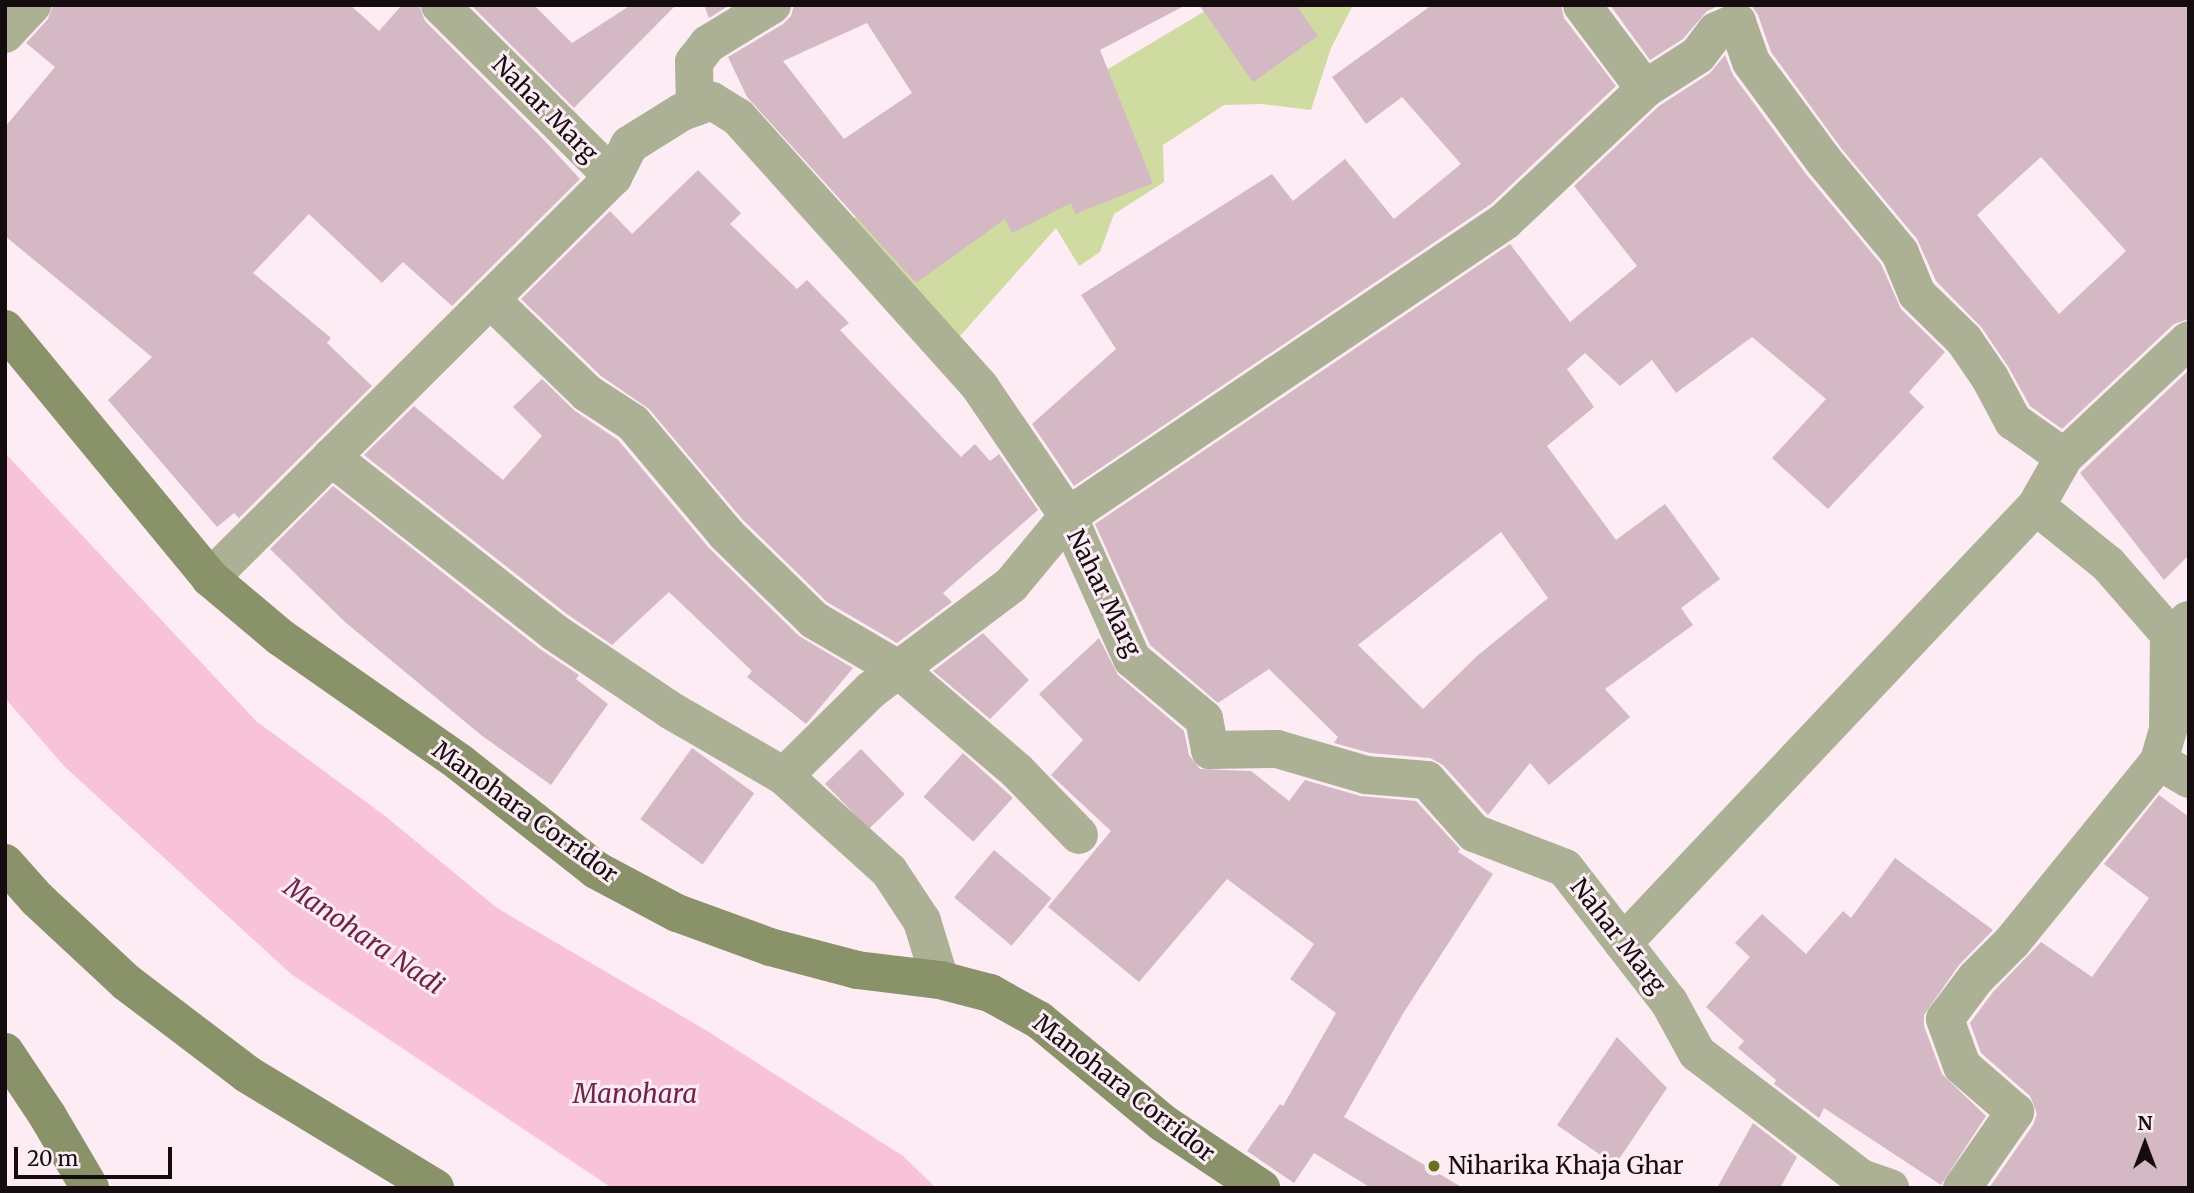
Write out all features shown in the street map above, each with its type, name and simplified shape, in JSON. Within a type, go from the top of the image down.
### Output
[{"type":"main road","name":"Manohara Corridor","points":[[5,329],[210,578],[280,637],[460,762],[596,870],[677,913],[770,947],[857,970],[940,980],[990,993],[1039,1020],[1163,1123],[1261,1188]]},
{"type":"main road","points":[[5,863],[37,899],[126,982],[247,1074],[434,1187]]},
{"type":"main road","points":[[5,1052],[47,1115],[90,1188]]},
{"type":"street","points":[[5,34],[32,5]]},
{"type":"street","name":"Nahar Marg","points":[[440,5],[613,177],[629,145],[695,107],[712,101],[738,117],[980,387],[1068,516],[1132,659],[1204,719],[1210,750],[1277,749],[1366,775],[1427,780],[1474,833],[1565,868],[1669,1002],[1697,1053],[1861,1178],[1890,1188]]},
{"type":"street","points":[[695,107],[695,62],[701,53],[708,44],[772,5]]},
{"type":"street","points":[[1582,5],[1644,89]]},
{"type":"street","points":[[784,776],[871,690],[1011,584],[1068,516],[1505,221],[1644,89],[1698,55],[1716,31],[1747,14],[1751,62],[1824,161],[1900,253],[1917,294],[1964,340],[1990,378],[2012,421],[2064,457]]},
{"type":"street","points":[[210,578],[613,177]]},
{"type":"street","points":[[490,299],[587,393],[633,423],[726,534],[814,620],[898,669],[1017,771],[1079,835]]},
{"type":"street","points":[[1623,943],[2036,506],[2064,457],[2189,340]]},
{"type":"street","points":[[331,457],[554,632],[670,710],[784,776],[889,871],[922,921],[940,980]]},
{"type":"street","points":[[1962,1188],[2015,1112],[1962,1066],[1945,1019],[1976,978],[2174,770],[2168,730],[2181,636],[2108,564],[2036,506]]},
{"type":"green space","points":[[1215,5],[1353,5],[1331,48],[1311,110],[1261,104],[1224,105],[1163,145],[1164,182],[1114,214],[1100,252],[1079,266],[1056,228],[952,345],[847,222],[1036,105],[1073,90]]},
{"type":"water","name":"Manohara","points":[[5,453],[256,721],[385,816],[497,908],[709,1032],[903,1156],[936,1188],[612,1188],[291,974],[64,766],[5,698]]},
{"type":"building","points":[[53,5],[350,5],[379,31],[402,5],[419,5],[425,21],[580,179],[452,306],[403,262],[382,283],[309,214],[253,273],[331,338],[327,343],[372,386],[239,518],[234,513],[217,527],[108,400],[152,357],[5,236],[5,127],[55,67],[26,43],[48,19]]},
{"type":"building","points":[[471,5],[534,5],[572,43],[631,5],[676,5],[574,108]]},
{"type":"building","points":[[704,5],[730,5],[709,18]]},
{"type":"building","points":[[794,5],[1186,5],[1100,50],[1153,183],[1075,214],[1071,203],[1012,233],[1005,219],[916,283],[747,97],[728,57],[783,24],[791,16]],"holes":[[[867,23],[912,93],[844,139],[783,61]]]},
{"type":"building","points":[[1199,5],[1296,5],[1318,36],[1253,82]]},
{"type":"building","points":[[1432,5],[1561,5],[1564,18],[1616,86],[1491,204],[1074,486],[1032,424],[1116,349],[1081,295],[1272,174],[1293,201],[1345,159],[1394,219],[1461,164],[1402,97],[1366,124],[1332,77]]},
{"type":"building","points":[[1610,5],[1721,5],[1707,11],[1683,39],[1650,60]]},
{"type":"building","points":[[1751,5],[2189,5],[2189,319],[2174,324],[2062,429],[2030,406],[1982,328],[1936,281],[1917,239],[1841,148],[1771,52],[1758,15]],"holes":[[[2041,157],[2126,251],[2059,314],[1977,215]]]},
{"type":"building","points":[[1725,55],[1733,75],[1806,174],[1881,264],[1901,309],[1945,352],[1909,392],[1924,407],[1828,509],[1772,458],[1826,399],[1752,337],[1676,393],[1652,360],[1620,386],[1585,353],[1567,369],[1594,407],[1547,446],[1616,540],[1665,504],[1720,579],[1681,608],[1693,625],[1605,689],[1630,717],[1549,785],[1530,763],[1488,815],[1443,765],[1430,758],[1370,753],[1334,743],[1338,737],[1269,669],[1218,703],[1150,645],[1095,524],[1510,244],[1570,322],[1637,266],[1574,186],[1659,106],[1710,73]],"holes":[[[1501,532],[1548,598],[1477,656],[1423,709],[1358,645]]]},
{"type":"building","points":[[698,170],[741,213],[730,224],[797,289],[807,280],[849,323],[840,330],[961,457],[975,444],[990,461],[999,454],[1038,510],[943,593],[952,602],[897,643],[827,602],[742,519],[649,409],[601,376],[521,299],[610,211],[632,234]]},
{"type":"building","points":[[2189,370],[2189,555],[2164,580],[2080,473]]},
{"type":"building","points":[[542,379],[575,411],[618,440],[709,548],[799,636],[853,668],[806,724],[747,677],[752,671],[669,592],[612,645],[567,614],[364,455],[414,406],[503,480],[542,436],[513,407]]},
{"type":"building","points":[[333,486],[540,649],[579,675],[576,679],[608,704],[551,785],[481,735],[345,622],[270,549]]},
{"type":"building","points":[[983,633],[1029,680],[990,719],[933,671]]},
{"type":"building","points":[[1099,638],[1118,675],[1184,731],[1189,755],[1200,769],[1251,771],[1289,801],[1305,780],[1360,796],[1416,801],[1460,849],[1458,852],[1493,874],[1404,1012],[1344,1117],[1463,1188],[1371,1188],[1314,1153],[1294,1183],[1247,1151],[1280,1104],[1283,1106],[1336,1013],[1290,979],[1314,944],[1227,879],[1139,982],[1048,907],[1111,831],[1051,775],[1083,740],[1039,694]]},
{"type":"building","points":[[692,748],[754,793],[703,864],[640,819]]},
{"type":"building","points":[[861,749],[905,794],[869,829],[825,784]]},
{"type":"building","points":[[963,753],[1013,798],[973,842],[924,797]]},
{"type":"building","points":[[2159,795],[2189,817],[2189,1188],[1989,1188],[2033,1125],[2037,1114],[2030,1096],[1981,1053],[1970,1023],[1993,992],[2041,942],[2092,977],[2149,898],[2104,864]]},
{"type":"building","points":[[994,850],[1051,898],[1012,946],[954,897]]},
{"type":"building","points":[[1895,858],[1993,930],[1959,965],[1924,1015],[1924,1026],[1942,1074],[1986,1116],[1941,1185],[1824,1108],[1819,1118],[1774,1084],[1776,1080],[1738,1048],[1744,1041],[1706,1007],[1750,957],[1735,943],[1762,914],[1806,954],[1843,911],[1851,918]]},
{"type":"building","points":[[1617,1037],[1667,1088],[1615,1165],[1557,1125]]},
{"type":"building","points":[[1753,1123],[1797,1157],[1780,1188],[1717,1188]]},
{"type":"place","name":"Niharika Khaja Ghar","points":[[1434,1166]]},
{"type":"water label","name":"Manohara Nadi","points":[[364,936]]}]
